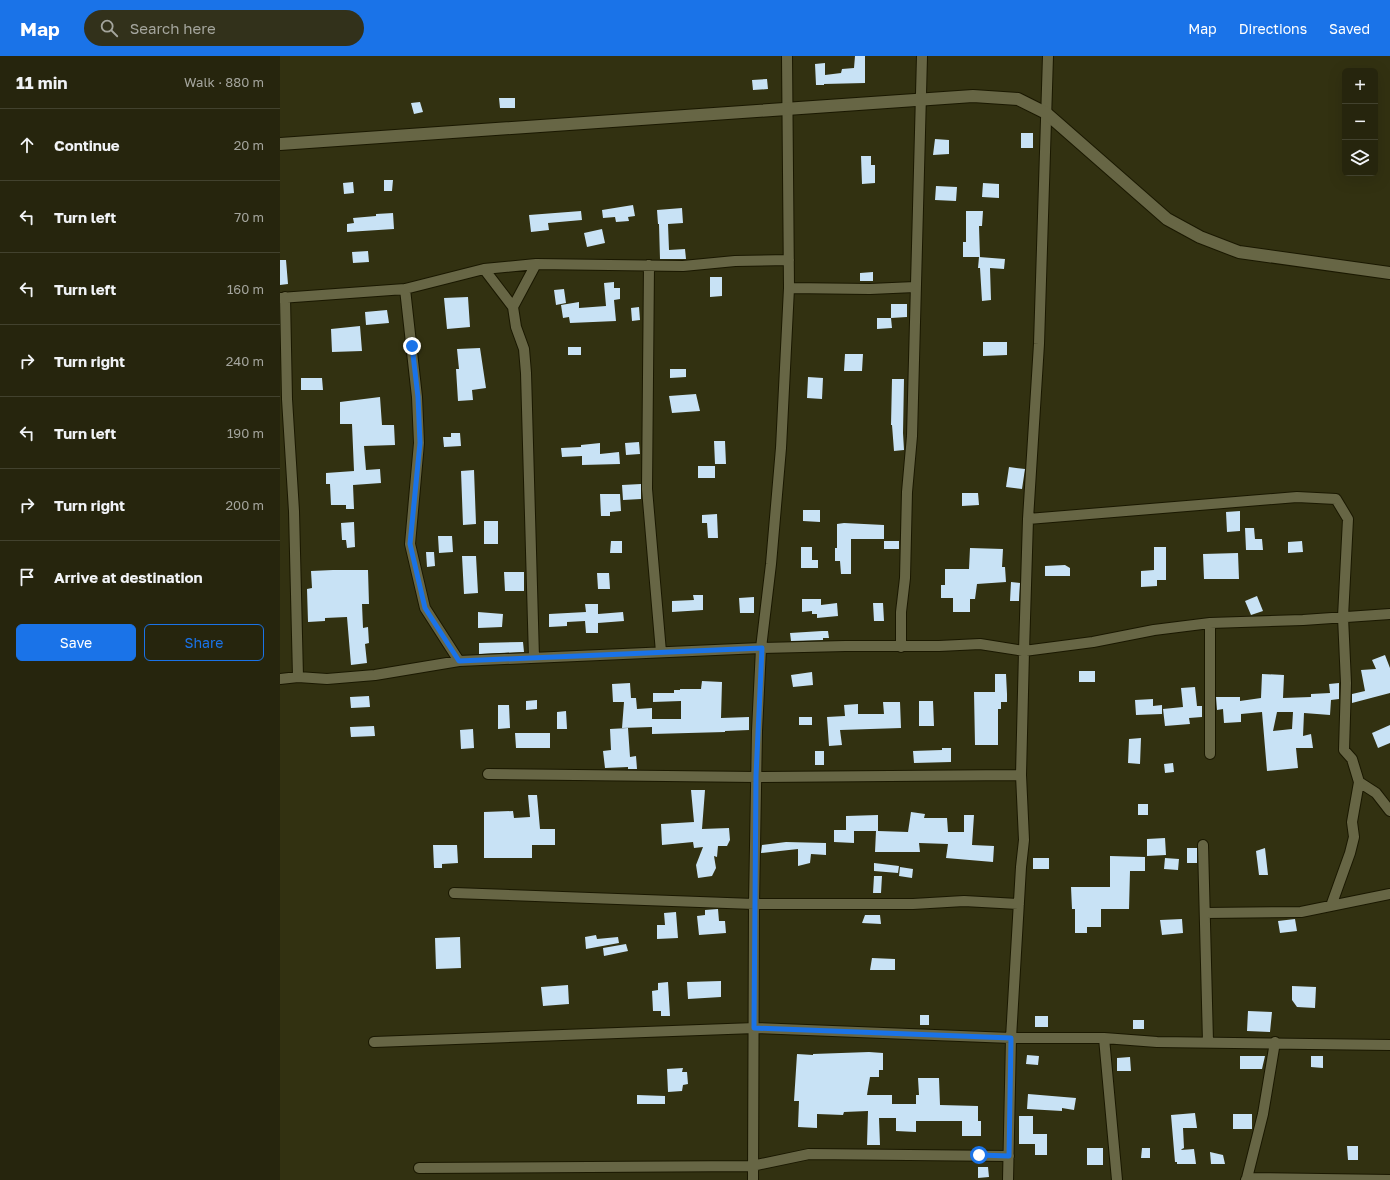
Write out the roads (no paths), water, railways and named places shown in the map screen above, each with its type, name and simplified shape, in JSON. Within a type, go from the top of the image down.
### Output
[{"type":"street","points":[[753,1180],[756,776],[762,648],[781,448],[789,288],[787,56]]},
{"type":"street","points":[[901,647],[901,612],[905,578],[907,492],[912,436],[922,56]]},
{"type":"street","points":[[1008,1180],[1011,1038],[1024,840],[1021,775],[1028,519],[1039,344],[1048,56]]},
{"type":"street","points":[[280,144],[921,99],[973,96],[1018,99],[1046,113],[1167,220],[1200,237],[1239,252],[1390,273]]},
{"type":"street","points":[[298,677],[294,511],[287,399],[283,298],[405,289],[484,268],[536,264],[683,266],[735,261],[789,260]]},
{"type":"street","points":[[513,307],[536,264]]},
{"type":"street","points":[[649,265],[647,489],[661,652]]},
{"type":"street","points":[[484,268],[513,307],[516,327],[524,349],[526,373],[534,658]]},
{"type":"street","points":[[789,288],[870,289],[915,287]]},
{"type":"street","points":[[405,289],[418,397],[420,443],[410,544],[425,608],[459,661]]},
{"type":"street","points":[[1028,519],[1297,496],[1336,499],[1348,519],[1343,617],[1346,683],[1344,750],[1352,759],[1359,782],[1352,822],[1354,837],[1350,853],[1330,906]]},
{"type":"street","points":[[280,679],[298,677],[327,679],[374,675],[459,661],[762,648],[901,647],[980,644],[1024,651],[1093,642],[1154,630],[1210,623],[1303,620],[1390,614]]},
{"type":"street","points":[[1210,623],[1210,754]]},
{"type":"street","points":[[488,774],[756,776],[1021,775]]},
{"type":"street","points":[[1359,782],[1376,793],[1390,811]]},
{"type":"street","points":[[1203,845],[1208,1042]]},
{"type":"street","points":[[454,893],[754,904],[913,904],[964,901],[1019,904]]},
{"type":"street","points":[[1205,913],[1301,912],[1390,894]]},
{"type":"street","points":[[374,1042],[754,1028],[1011,1038],[1104,1038],[1157,1042],[1275,1042],[1390,1045]]},
{"type":"street","points":[[1104,1038],[1117,1180]]},
{"type":"street","points":[[1275,1042],[1263,1114],[1247,1179],[1390,1180]]},
{"type":"street","points":[[418,1168],[752,1166],[809,1154],[1009,1156]]}]
